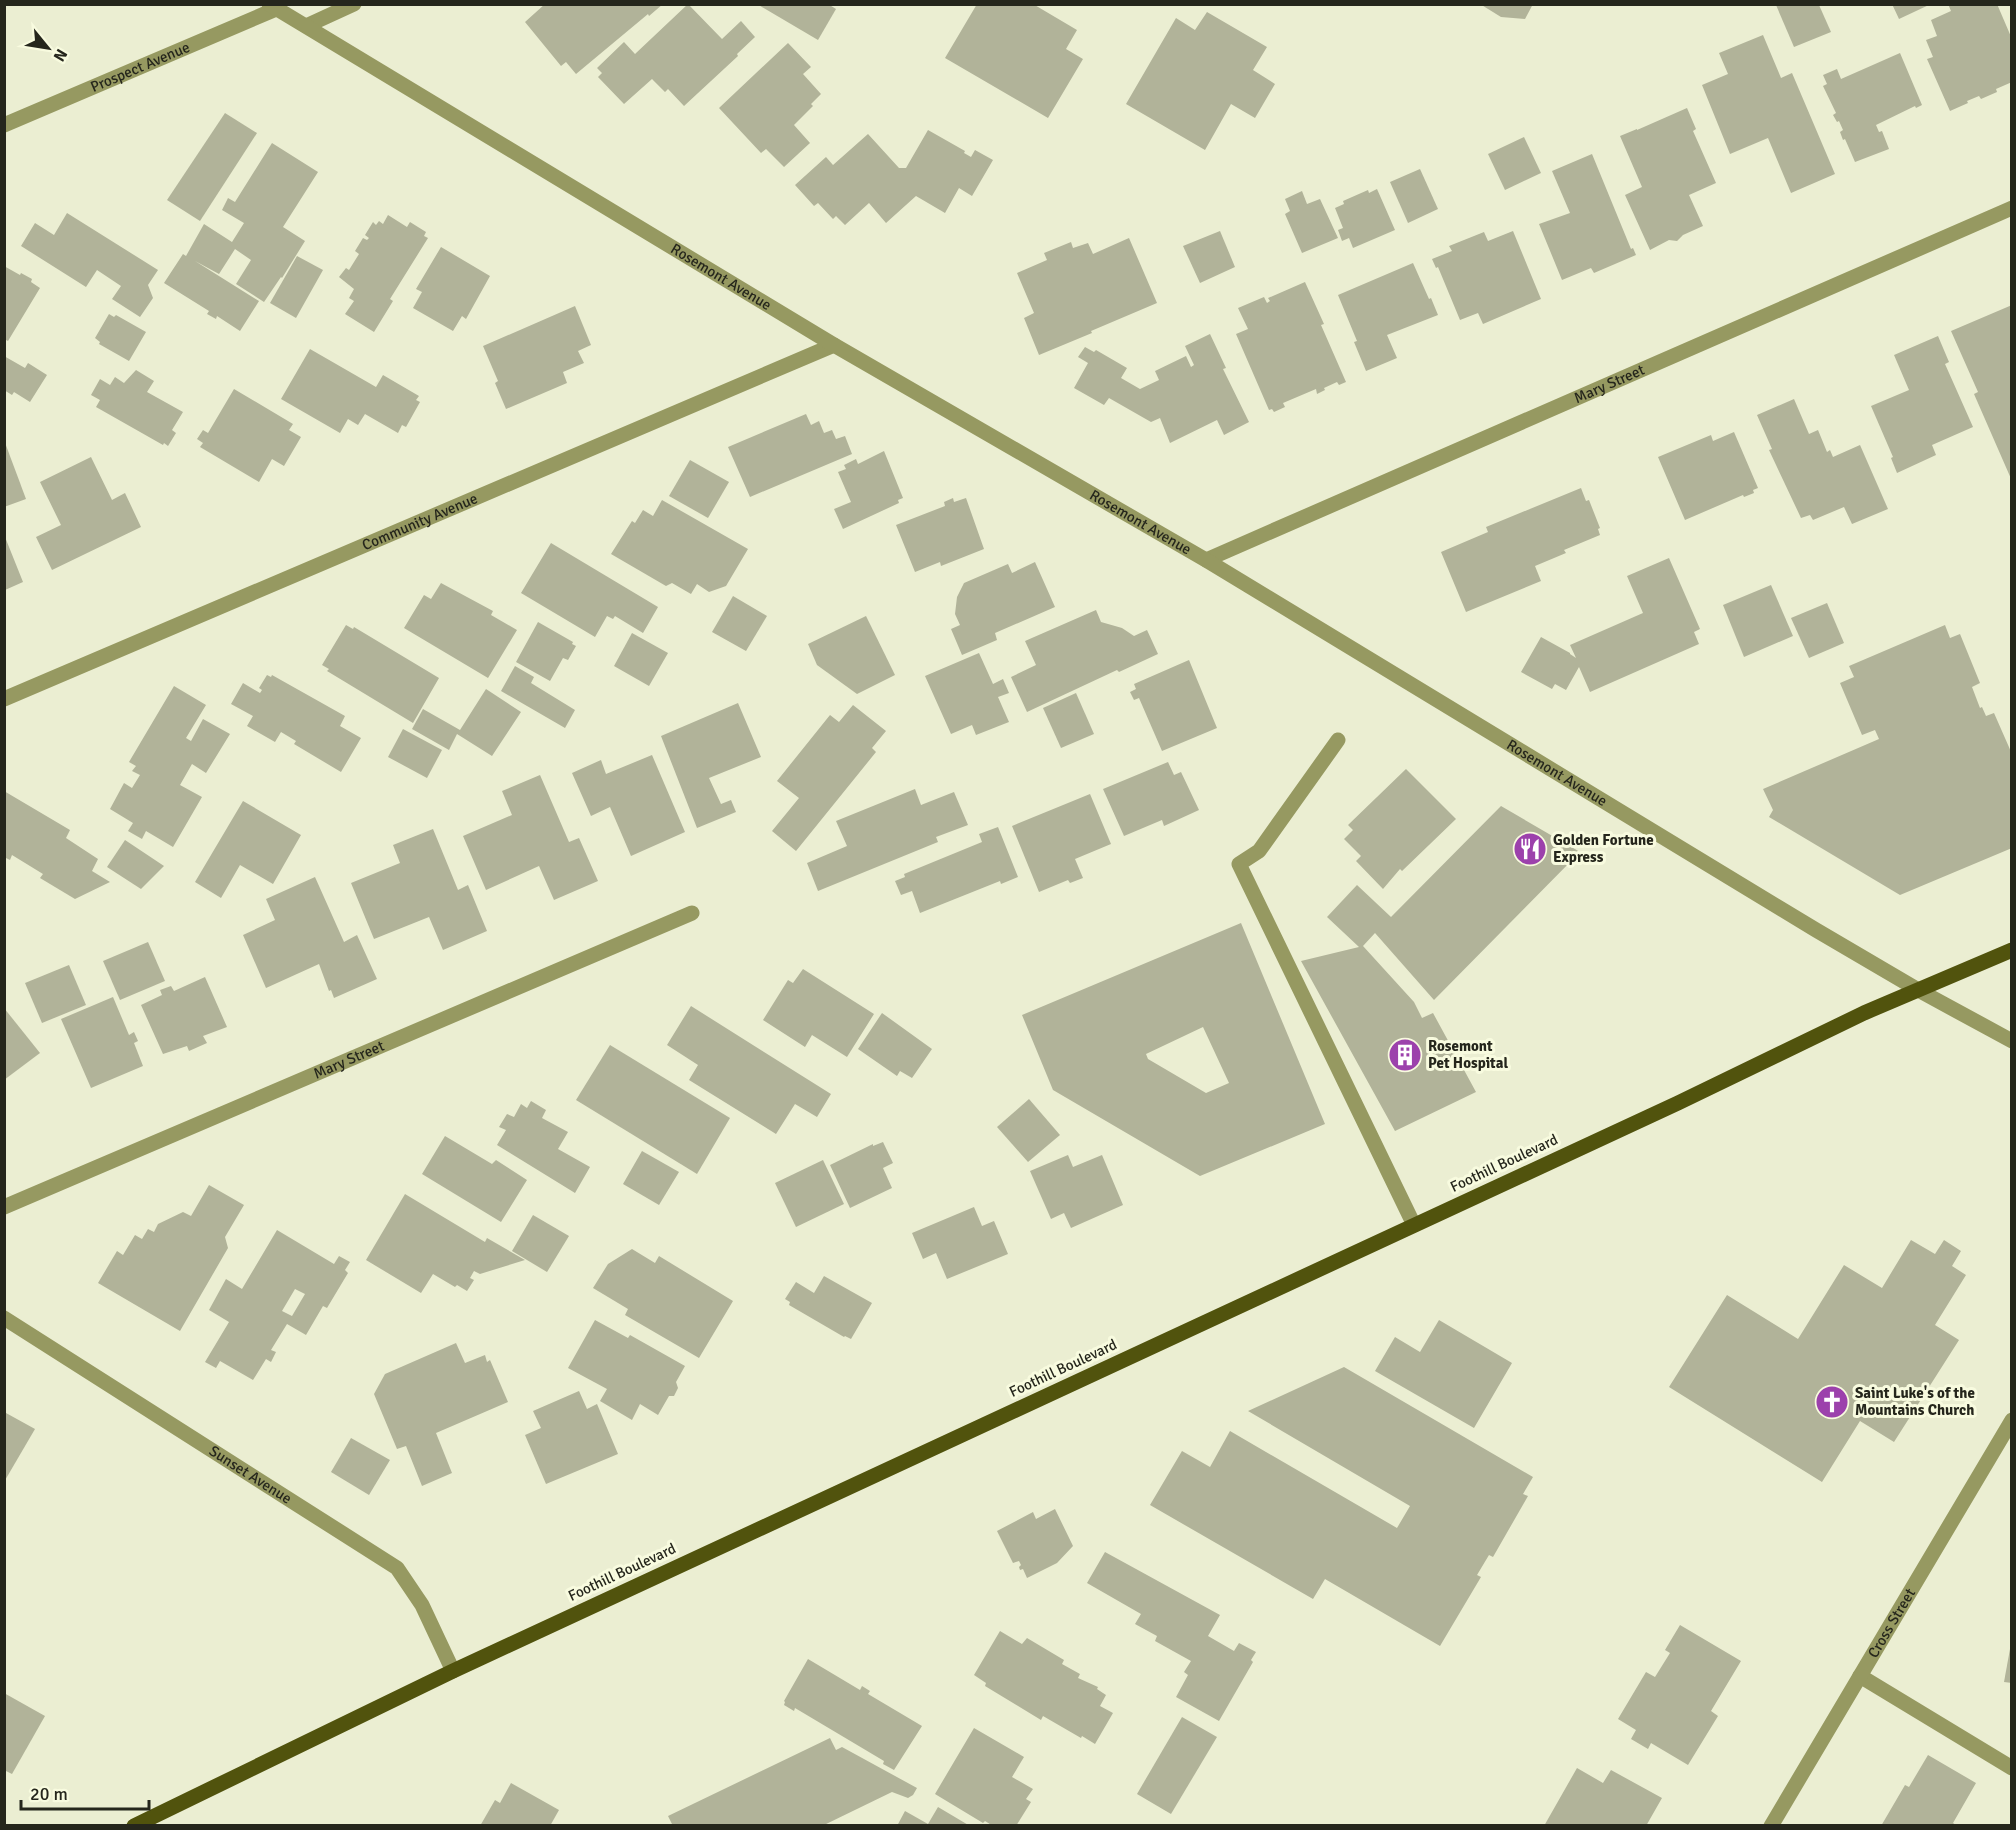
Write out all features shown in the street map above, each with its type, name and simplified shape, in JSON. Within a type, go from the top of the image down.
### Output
[{"type":"main road","name":"Foothill Boulevard","points":[[134,1826],[453,1671],[1678,1103],[1864,1013],[2012,950]]},
{"type":"street","points":[[306,26],[354,4]]},
{"type":"street","name":"Rosemont Avenue","points":[[272,7],[834,345],[1206,560],[1816,930],[1920,991],[2012,1041]]},
{"type":"street","name":"Prospect Avenue","points":[[4,125],[272,7]]},
{"type":"street","name":"Mary Street","points":[[1206,560],[2012,208]]},
{"type":"street","name":"Community Avenue","points":[[4,699],[834,345]]},
{"type":"street","points":[[1338,740],[1259,851],[1239,864],[1414,1224]]},
{"type":"street","name":"Mary Street","points":[[4,1207],[692,913]]},
{"type":"street","name":"Sunset Avenue","points":[[4,1318],[397,1568],[422,1605],[453,1671]]},
{"type":"street","name":"Cross Street","points":[[1771,1826],[2012,1420]]},
{"type":"street","points":[[1860,1676],[2012,1768]]},
{"type":"building","points":[[545,4],[663,4],[576,74],[566,62],[561,66],[525,22]]},
{"type":"building","points":[[688,4],[722,39],[741,21],[755,37],[684,106],[668,89],[665,92],[652,79],[624,104],[598,77],[602,73],[597,68],[624,42],[635,54]]},
{"type":"building","points":[[757,4],[828,4],[836,9],[818,40]]},
{"type":"building","points":[[977,4],[1033,4],[1077,30],[1066,49],[1083,59],[1048,118],[945,58]]},
{"type":"building","points":[[1480,4],[1533,4],[1525,19],[1501,17]]},
{"type":"building","points":[[1892,4],[1931,4],[1899,19]]},
{"type":"building","points":[[1948,4],[1997,4],[2012,39],[2012,82],[1996,89],[1997,92],[1981,99],[1979,96],[1950,111],[1927,59],[1933,57],[1926,40],[1937,36],[1931,20],[1951,11]]},
{"type":"building","points":[[1776,5],[1819,5],[1831,32],[1794,47]]},
{"type":"building","points":[[1207,12],[1267,47],[1253,70],[1275,84],[1255,118],[1231,104],[1205,150],[1126,104],[1176,18],[1195,30]]},
{"type":"building","points":[[1763,35],[1781,78],[1792,73],[1835,174],[1791,193],[1768,138],[1730,154],[1702,85],[1728,74],[1719,53]]},
{"type":"building","points":[[788,43],[811,67],[803,74],[821,94],[811,104],[813,106],[794,125],[810,143],[784,167],[766,149],[761,153],[719,108]]},
{"type":"building","points":[[1900,53],[1922,105],[1916,108],[1915,106],[1876,125],[1879,132],[1882,131],[1889,149],[1855,162],[1845,139],[1843,140],[1840,132],[1843,130],[1839,121],[1837,122],[1833,115],[1836,113],[1823,86],[1827,84],[1823,75],[1837,69],[1841,79]]},
{"type":"building","points":[[1687,108],[1696,129],[1693,131],[1716,183],[1689,195],[1703,226],[1683,235],[1677,241],[1669,240],[1650,250],[1625,195],[1642,187],[1620,136]]},
{"type":"building","points":[[225,113],[257,133],[200,221],[167,200]]},
{"type":"building","points":[[928,130],[965,151],[964,153],[971,157],[975,150],[993,160],[972,196],[959,188],[945,213],[916,196],[886,223],[869,203],[845,225],[836,216],[833,219],[818,203],[814,206],[795,185],[826,157],[833,165],[868,134],[899,168],[906,168]]},
{"type":"building","points":[[1524,137],[1541,173],[1505,190],[1488,154]]},
{"type":"building","points":[[272,143],[318,172],[283,227],[305,241],[282,278],[264,302],[236,284],[251,260],[235,249],[219,274],[195,261],[259,301],[240,331],[217,316],[216,319],[207,314],[209,311],[164,283],[183,254],[186,256],[204,224],[232,242],[244,223],[222,210],[228,198],[235,202]]},
{"type":"building","points":[[1592,154],[1631,249],[1633,248],[1636,255],[1594,273],[1591,268],[1562,280],[1539,224],[1570,213],[1552,171]]},
{"type":"building","points":[[1420,169],[1438,209],[1408,223],[1390,182]]},
{"type":"building","points":[[1377,189],[1395,230],[1353,248],[1349,238],[1342,241],[1338,230],[1343,228],[1335,208],[1344,204],[1343,201],[1368,190],[1369,193]]},
{"type":"building","points":[[1302,191],[1307,204],[1320,199],[1338,238],[1302,253],[1285,214],[1290,211],[1285,199]]},
{"type":"building","points":[[67,213],[158,270],[148,285],[153,298],[140,317],[112,299],[121,286],[97,270],[86,287],[21,246],[35,223],[54,235]]},
{"type":"building","points":[[388,215],[407,227],[410,222],[426,232],[424,236],[428,238],[390,299],[393,301],[374,332],[345,314],[354,301],[349,298],[354,289],[339,277],[346,268],[349,270],[359,254],[355,251],[363,238],[367,240],[369,238],[365,235],[373,222],[376,225],[379,221],[383,224]]},
{"type":"building","points":[[1220,231],[1235,267],[1200,283],[1183,246]]},
{"type":"building","points":[[1513,231],[1541,299],[1483,324],[1478,313],[1460,320],[1438,267],[1436,268],[1432,259],[1452,251],[1449,246],[1484,232],[1488,241]]},
{"type":"building","points":[[1129,238],[1157,303],[1039,355],[1024,318],[1034,313],[1017,273],[1047,260],[1044,253],[1071,242],[1073,248],[1088,243],[1093,254]]},
{"type":"building","points":[[441,247],[490,276],[466,319],[462,316],[453,331],[413,308],[422,292],[416,289]]},
{"type":"building","points":[[297,256],[323,270],[296,318],[270,303]]},
{"type":"building","points":[[1413,263],[1438,315],[1387,335],[1397,358],[1366,371],[1354,342],[1357,341],[1338,295]]},
{"type":"building","points":[[4,266],[32,279],[31,282],[40,288],[8,341],[4,339]]},
{"type":"building","points":[[1305,282],[1346,382],[1339,385],[1337,382],[1317,394],[1316,389],[1283,403],[1285,407],[1274,412],[1272,409],[1269,410],[1236,334],[1248,329],[1238,308],[1264,297],[1267,303],[1270,301],[1268,298]]},
{"type":"building","points":[[2012,305],[2012,379],[2010,380],[2012,383],[2012,481],[1974,394],[1978,392],[1951,331]]},
{"type":"building","points":[[575,306],[591,345],[578,351],[584,363],[563,372],[567,383],[506,409],[495,383],[498,381],[483,346]]},
{"type":"building","points":[[109,314],[114,317],[116,315],[146,332],[129,361],[99,344],[100,342],[95,338]]},
{"type":"building","points":[[1210,334],[1226,368],[1223,369],[1249,422],[1224,435],[1217,420],[1170,443],[1160,418],[1151,422],[1109,398],[1104,405],[1074,388],[1088,363],[1078,357],[1085,347],[1094,352],[1096,350],[1127,368],[1121,378],[1140,389],[1159,380],[1155,371],[1186,356],[1191,367],[1194,365],[1185,346]]},
{"type":"building","points":[[1938,336],[1949,362],[1945,364],[1973,427],[1932,445],[1936,455],[1897,473],[1891,458],[1893,457],[1871,406],[1909,390],[1894,355]]},
{"type":"building","points":[[310,349],[376,387],[383,375],[419,396],[416,400],[420,402],[406,427],[402,425],[398,433],[365,414],[358,425],[348,419],[340,433],[281,399]]},
{"type":"building","points":[[4,356],[25,368],[28,363],[47,375],[30,402],[14,392],[12,395],[4,390]]},
{"type":"building","points":[[136,370],[154,381],[147,392],[183,412],[172,430],[176,433],[168,446],[96,407],[100,400],[91,395],[100,379],[110,385],[115,377],[124,383]]},
{"type":"building","points":[[234,389],[293,424],[289,430],[301,437],[284,466],[272,459],[259,482],[200,447],[203,443],[197,439],[203,430],[208,433]]},
{"type":"building","points":[[1794,399],[1809,434],[1818,430],[1827,452],[1830,450],[1833,457],[1860,445],[1888,509],[1852,524],[1844,507],[1813,520],[1810,515],[1801,518],[1769,450],[1772,449],[1757,415]]},
{"type":"building","points":[[806,414],[811,425],[819,421],[824,433],[832,430],[836,439],[845,436],[852,454],[750,497],[728,447]]},
{"type":"building","points":[[1734,432],[1758,488],[1753,490],[1754,493],[1744,497],[1743,495],[1685,520],[1658,457],[1711,435],[1713,441]]},
{"type":"building","points":[[4,440],[26,499],[4,507]]},
{"type":"building","points":[[884,451],[903,498],[898,500],[899,503],[843,529],[834,509],[851,502],[838,472],[846,469],[844,465],[856,459],[858,464]]},
{"type":"building","points":[[91,457],[112,500],[125,493],[141,527],[52,570],[36,537],[61,525],[40,482]]},
{"type":"building","points":[[690,460],[729,482],[708,518],[669,496]]},
{"type":"building","points":[[1581,488],[1586,501],[1589,500],[1600,528],[1598,529],[1600,535],[1564,550],[1566,553],[1535,566],[1541,581],[1466,612],[1441,552],[1488,532],[1486,527]]},
{"type":"building","points":[[953,498],[954,502],[966,498],[984,549],[941,566],[940,562],[915,572],[896,525],[945,506],[944,502]]},
{"type":"building","points":[[662,500],[748,549],[726,586],[709,592],[697,584],[691,594],[672,583],[666,586],[611,554],[632,521],[635,523],[643,510],[653,516]]},
{"type":"building","points":[[5,537],[23,582],[5,590]]},
{"type":"building","points":[[551,543],[658,607],[643,633],[615,616],[613,619],[607,616],[595,637],[521,593]]},
{"type":"building","points":[[1669,558],[1700,629],[1694,632],[1699,644],[1590,692],[1579,667],[1566,690],[1555,684],[1552,689],[1521,672],[1541,637],[1576,658],[1570,645],[1643,613],[1627,576]]},
{"type":"building","points":[[1035,562],[1055,607],[995,633],[997,640],[962,655],[951,629],[960,625],[955,614],[957,597],[964,583],[1008,564],[1012,573]]},
{"type":"building","points":[[441,583],[493,611],[491,615],[517,630],[488,678],[404,628],[424,595],[431,599]]},
{"type":"building","points":[[1771,585],[1793,636],[1744,657],[1723,605]]},
{"type":"building","points":[[733,596],[767,616],[746,651],[712,632]]},
{"type":"building","points":[[1827,603],[1844,643],[1809,658],[1791,618]]},
{"type":"building","points":[[1096,610],[1101,622],[1122,628],[1134,636],[1147,630],[1158,654],[1119,672],[1117,670],[1027,712],[1011,677],[1036,665],[1025,641]]},
{"type":"building","points":[[866,616],[895,675],[857,694],[817,665],[808,644]]},
{"type":"building","points":[[538,622],[576,646],[568,660],[563,658],[550,681],[516,662]]},
{"type":"building","points":[[346,625],[353,629],[354,627],[439,678],[413,723],[327,671],[329,669],[322,665]]},
{"type":"building","points":[[1945,625],[1950,638],[1960,634],[1980,683],[1972,687],[1980,708],[1982,707],[1986,716],[1994,713],[2012,754],[2012,848],[1900,895],[1769,817],[1773,810],[1763,789],[1879,739],[1875,730],[1862,735],[1840,683],[1854,677],[1849,666]]},
{"type":"building","points":[[632,633],[668,653],[649,686],[614,666]]},
{"type":"building","points":[[979,653],[993,684],[1003,679],[1009,693],[998,697],[1009,722],[976,735],[972,725],[951,734],[925,676]]},
{"type":"building","points":[[1189,660],[1217,728],[1162,751],[1139,698],[1134,700],[1130,692],[1136,689],[1134,684]]},
{"type":"building","points":[[515,666],[534,677],[531,683],[575,710],[565,728],[501,691]]},
{"type":"building","points":[[267,675],[271,677],[272,675],[345,716],[340,726],[361,738],[341,772],[294,744],[296,741],[281,732],[275,742],[247,726],[253,716],[231,704],[243,683],[260,693],[262,690],[259,688]]},
{"type":"building","points":[[174,686],[206,705],[186,738],[191,741],[203,719],[230,734],[206,773],[192,764],[180,785],[202,797],[173,847],[146,831],[142,839],[128,831],[133,823],[110,809],[124,783],[132,788],[140,775],[132,771],[136,766],[129,762]]},
{"type":"building","points":[[486,689],[521,712],[492,756],[457,734],[449,750],[412,729],[423,709],[460,730]]},
{"type":"building","points":[[1076,693],[1094,734],[1061,748],[1043,708]]},
{"type":"building","points":[[738,703],[761,757],[709,778],[721,804],[731,800],[736,812],[697,828],[661,736]]},
{"type":"building","points":[[853,705],[886,731],[872,748],[876,752],[796,851],[772,831],[799,798],[777,781],[830,715],[839,722]]},
{"type":"building","points":[[403,729],[442,750],[427,778],[388,757]]},
{"type":"building","points":[[652,755],[685,832],[631,856],[610,807],[591,816],[572,773],[601,760],[606,774]]},
{"type":"building","points":[[1168,762],[1174,775],[1181,772],[1199,810],[1164,826],[1162,820],[1124,836],[1103,789]]},
{"type":"building","points":[[1406,769],[1456,819],[1402,871],[1400,869],[1383,889],[1356,861],[1361,856],[1344,839],[1353,830],[1348,825]]},
{"type":"building","points":[[540,775],[569,842],[579,838],[598,881],[554,900],[539,866],[486,890],[463,836],[512,815],[502,791]]},
{"type":"building","points":[[915,789],[921,805],[954,792],[968,825],[936,837],[938,842],[818,891],[807,863],[847,846],[836,821]]},
{"type":"building","points":[[4,791],[70,830],[66,838],[98,859],[92,871],[110,882],[75,899],[40,878],[43,874],[12,855],[10,860],[4,857]]},
{"type":"building","points":[[1090,794],[1111,844],[1075,859],[1083,878],[1070,883],[1068,880],[1039,892],[1012,826]]},
{"type":"building","points":[[243,801],[301,835],[273,884],[240,865],[221,898],[195,882]]},
{"type":"building","points":[[1501,806],[1580,852],[1434,1000],[1375,933],[1363,946],[1414,1002],[1422,1018],[1433,1013],[1476,1092],[1395,1131],[1301,961],[1359,947],[1327,917],[1357,885],[1391,917]]},
{"type":"building","points":[[998,827],[1018,877],[1001,884],[1000,881],[920,913],[912,891],[901,895],[895,881],[905,877],[904,874],[982,842],[979,834]]},
{"type":"building","points":[[433,829],[458,890],[468,885],[487,931],[443,950],[429,917],[374,939],[351,883],[400,863],[393,845]]},
{"type":"building","points":[[125,840],[164,866],[141,889],[107,867]]},
{"type":"building","points":[[315,877],[344,942],[357,935],[377,979],[334,998],[319,964],[266,988],[243,935],[275,920],[266,899]]},
{"type":"building","points":[[1241,923],[1325,1124],[1200,1176],[1053,1090],[1022,1015]],"holes":[[[1203,1027],[1229,1083],[1206,1093],[1148,1059],[1146,1054]]]},
{"type":"building","points":[[148,942],[165,981],[120,1000],[103,961]]},
{"type":"building","points":[[69,965],[86,1005],[42,1023],[25,983]]},
{"type":"building","points":[[803,969],[874,1014],[847,1057],[812,1035],[805,1047],[763,1020],[788,980],[793,983]]},
{"type":"building","points":[[205,977],[227,1027],[203,1036],[207,1043],[189,1051],[187,1046],[163,1054],[141,1005],[162,995],[160,990],[171,986],[174,991]]},
{"type":"building","points":[[113,997],[129,1035],[134,1032],[138,1041],[134,1043],[143,1066],[91,1088],[61,1019]]},
{"type":"building","points":[[691,1006],[831,1094],[817,1117],[795,1104],[776,1134],[689,1080],[698,1065],[667,1045]]},
{"type":"building","points":[[4,1008],[40,1053],[4,1080]]},
{"type":"building","points":[[882,1013],[932,1049],[912,1078],[900,1071],[897,1076],[858,1049]]},
{"type":"building","points":[[610,1045],[730,1118],[697,1174],[576,1100]]},
{"type":"building","points":[[1029,1099],[1060,1135],[1028,1162],[997,1127]]},
{"type":"building","points":[[531,1101],[546,1110],[542,1118],[568,1132],[558,1149],[590,1167],[575,1193],[497,1145],[506,1130],[499,1127],[507,1114],[514,1117],[521,1104],[527,1108]]},
{"type":"building","points":[[445,1136],[492,1164],[496,1160],[527,1180],[501,1222],[422,1174]]},
{"type":"building","points":[[883,1142],[893,1163],[883,1168],[892,1188],[850,1208],[830,1165],[873,1144],[873,1146]]},
{"type":"building","points":[[642,1151],[679,1172],[659,1205],[623,1184]]},
{"type":"building","points":[[1068,1155],[1073,1167],[1102,1155],[1123,1205],[1071,1228],[1064,1213],[1051,1219],[1030,1171]]},
{"type":"building","points":[[823,1160],[844,1204],[796,1227],[775,1183]]},
{"type":"building","points":[[209,1185],[244,1205],[225,1237],[228,1248],[180,1331],[98,1283],[117,1251],[123,1255],[135,1235],[142,1239],[148,1229],[154,1232],[158,1224],[183,1212],[191,1216]]},
{"type":"building","points":[[405,1194],[485,1242],[487,1238],[525,1260],[480,1274],[474,1271],[470,1278],[474,1280],[467,1291],[433,1274],[421,1293],[366,1260]]},
{"type":"building","points":[[974,1207],[982,1226],[994,1221],[1008,1254],[947,1279],[936,1253],[923,1259],[912,1233]]},
{"type":"building","points":[[533,1215],[569,1236],[547,1272],[512,1251]]},
{"type":"building","points":[[277,1230],[334,1264],[339,1256],[350,1262],[345,1270],[348,1273],[327,1308],[323,1306],[306,1335],[287,1324],[271,1350],[276,1352],[271,1362],[266,1359],[253,1380],[220,1361],[216,1368],[205,1362],[229,1322],[209,1310],[226,1279],[242,1289]],"holes":[[[295,1289],[305,1294],[292,1316],[282,1311]]]},
{"type":"building","points":[[1911,1240],[1935,1254],[1944,1240],[1961,1251],[1952,1266],[1966,1275],[1935,1325],[1959,1340],[1894,1442],[1860,1421],[1822,1482],[1669,1387],[1727,1295],[1798,1339],[1844,1265],[1882,1288]]},
{"type":"building","points":[[632,1249],[655,1263],[659,1256],[733,1301],[699,1358],[625,1315],[628,1309],[593,1288],[608,1264]]},
{"type":"building","points":[[824,1276],[872,1303],[851,1339],[789,1305],[790,1302],[785,1299],[796,1282],[814,1293]]},
{"type":"building","points":[[595,1320],[628,1338],[630,1335],[685,1366],[676,1382],[678,1388],[674,1396],[669,1396],[658,1415],[640,1404],[632,1420],[600,1401],[607,1389],[568,1368]]},
{"type":"building","points":[[1439,1320],[1512,1363],[1474,1428],[1375,1371],[1395,1337],[1420,1352]]},
{"type":"building","points":[[456,1343],[465,1363],[485,1355],[487,1362],[490,1360],[508,1402],[436,1433],[452,1473],[422,1486],[406,1446],[397,1449],[374,1394],[385,1374]]},
{"type":"building","points":[[1344,1367],[1533,1477],[1523,1494],[1528,1496],[1493,1557],[1489,1555],[1477,1575],[1481,1577],[1440,1646],[1325,1579],[1313,1599],[1150,1505],[1182,1451],[1210,1467],[1230,1431],[1397,1528],[1410,1506],[1248,1411]]},
{"type":"building","points":[[579,1391],[587,1409],[597,1404],[618,1454],[546,1484],[525,1435],[541,1428],[533,1411]]},
{"type":"building","points":[[6,1413],[35,1429],[4,1482],[4,1416]]},
{"type":"building","points":[[351,1438],[390,1460],[369,1495],[331,1472]]},
{"type":"building","points":[[1055,1509],[1073,1546],[1057,1563],[1027,1578],[1023,1569],[1020,1570],[1019,1561],[1013,1563],[997,1531],[1033,1512],[1036,1519]]},
{"type":"building","points":[[1105,1552],[1220,1615],[1208,1636],[1234,1651],[1239,1643],[1256,1652],[1251,1660],[1253,1662],[1219,1721],[1176,1697],[1188,1675],[1184,1672],[1191,1661],[1155,1641],[1157,1636],[1135,1624],[1141,1614],[1087,1583]]},
{"type":"building","points":[[1680,1625],[1741,1661],[1711,1711],[1718,1716],[1688,1765],[1651,1743],[1648,1749],[1631,1739],[1636,1730],[1618,1719],[1646,1672],[1655,1677],[1670,1653],[1665,1650]]},
{"type":"building","points":[[1000,1631],[1022,1644],[1027,1638],[1064,1660],[1062,1664],[1080,1674],[1078,1678],[1098,1687],[1097,1689],[1106,1695],[1100,1706],[1113,1713],[1095,1744],[1043,1716],[1041,1720],[985,1686],[986,1683],[974,1675]]},
{"type":"building","points":[[2010,1649],[2012,1649],[2012,1683],[2004,1682]]},
{"type":"building","points":[[808,1659],[860,1690],[862,1686],[870,1691],[868,1694],[922,1726],[894,1770],[883,1764],[884,1761],[795,1708],[794,1711],[784,1705],[784,1701]]},
{"type":"building","points":[[4,1693],[45,1716],[12,1774],[4,1770]]},
{"type":"building","points":[[1182,1717],[1217,1737],[1171,1814],[1137,1794]]},
{"type":"building","points":[[974,1728],[1024,1757],[1012,1777],[1033,1789],[1026,1799],[1031,1802],[1016,1826],[993,1826],[985,1821],[983,1823],[935,1794]]},
{"type":"building","points":[[830,1738],[836,1750],[842,1747],[917,1788],[913,1795],[908,1798],[892,1792],[822,1826],[673,1826],[668,1816]]},
{"type":"building","points":[[1928,1755],[1976,1783],[1953,1823],[1957,1826],[1881,1826],[1905,1785],[1909,1787]]},
{"type":"building","points":[[1577,1768],[1603,1783],[1611,1770],[1662,1798],[1646,1826],[1544,1826]]},
{"type":"building","points":[[511,1783],[559,1810],[550,1826],[480,1826],[495,1800],[500,1803]]},
{"type":"building","points":[[938,1807],[970,1826],[897,1826],[905,1811],[928,1824]]},
{"type":"place","name":"Golden Fortune Express","points":[[1530,849]]},
{"type":"place","name":"Rosemont Pet Hospital","points":[[1405,1055]]},
{"type":"place","name":"Saint Luke's of the Mountains Church","points":[[1832,1402]]}]
